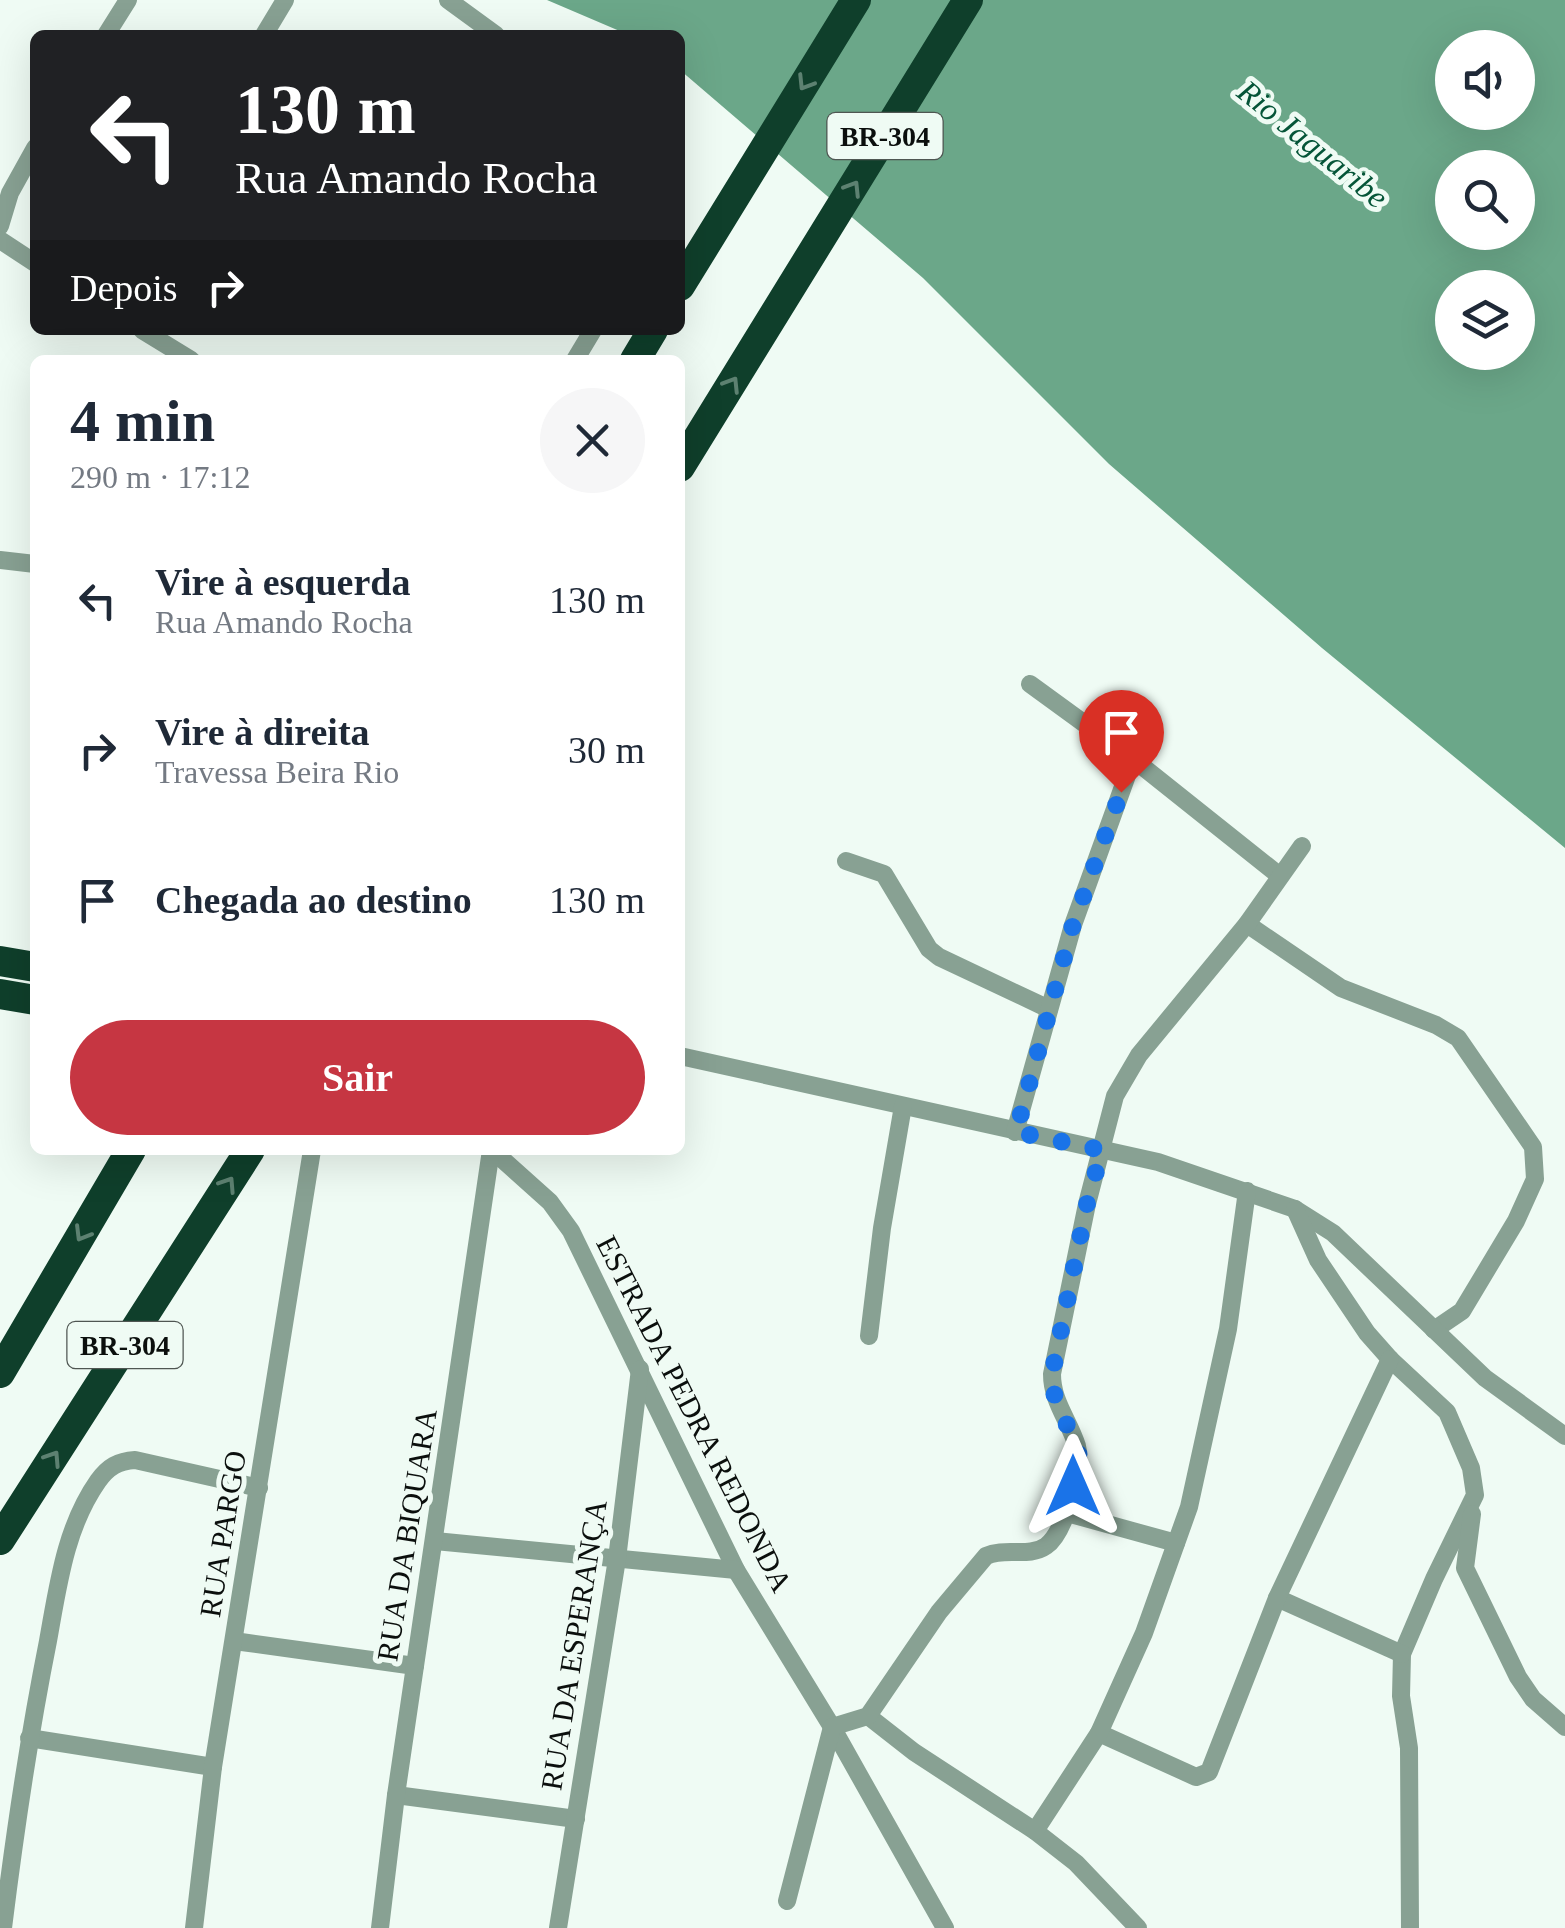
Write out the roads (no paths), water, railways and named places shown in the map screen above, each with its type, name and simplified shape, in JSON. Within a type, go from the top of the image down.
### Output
[{"type":"highway","name":"BR-304","points":[[685,278],[856,0]]},
{"type":"highway","name":"BR-304","points":[[685,458],[968,0]]},
{"type":"highway","points":[[0,961],[30,966]]},
{"type":"highway","points":[[0,994],[30,999]]},
{"type":"highway","name":"BR-304","points":[[0,1373],[129,1155]]},
{"type":"highway","name":"BR-304","points":[[0,1540],[247,1155]]},
{"type":"street","points":[[109,30],[128,0]]},
{"type":"street","points":[[267,30],[285,0]]},
{"type":"street","points":[[448,0],[489,30]]},
{"type":"street","points":[[0,226],[10,193],[30,157]]},
{"type":"street","points":[[0,240],[30,260]]},
{"type":"street","points":[[150,335],[183,355]]},
{"type":"street","points":[[0,560],[30,563]]},
{"type":"street","points":[[1030,684],[1133,759],[1280,876]]},
{"type":"street","points":[[1016,1132],[1073,925],[1133,759]]},
{"type":"street","points":[[787,1901],[832,1727],[868,1716],[938,1612],[975,1566],[997,1551],[1040,1550],[1050,1544],[1067,1513],[1079,1451],[1055,1399],[1052,1374],[1087,1204],[1115,1096],[1139,1055],[1246,924],[1302,846]]},
{"type":"street","points":[[846,861],[884,874],[898,892],[922,940],[939,957],[1049,1009]]},
{"type":"street","points":[[1246,924],[1340,988],[1436,1025],[1458,1038],[1533,1147],[1534,1179],[1516,1220],[1462,1311],[1434,1330]]},
{"type":"street","points":[[685,1057],[1158,1162],[1295,1209],[1332,1232],[1485,1378],[1565,1436]]},
{"type":"street","points":[[869,1336],[887,1194],[904,1106]]},
{"type":"street","name":"RUA PARGO","points":[[194,1928],[213,1768],[311,1155]]},
{"type":"street","name":"RUA DA BIQUARA","points":[[380,1928],[396,1795],[491,1155]]},
{"type":"street","name":"ESTRADA PEDRA REDONDA","points":[[498,1155],[550,1202],[571,1231],[736,1570],[832,1727],[945,1928]]},
{"type":"street","points":[[1035,1832],[1099,1733],[1144,1633],[1189,1507],[1228,1329],[1247,1191]]},
{"type":"street","points":[[1295,1209],[1318,1260],[1367,1333],[1390,1360],[1447,1412],[1471,1468],[1475,1495],[1464,1568],[1518,1677],[1533,1699],[1565,1727]]},
{"type":"street","points":[[1099,1733],[1191,1774],[1203,1776],[1214,1762],[1278,1598],[1390,1360]]},
{"type":"street","name":"RUA DA ESPERANÇA","points":[[558,1928],[617,1559],[640,1369]]},
{"type":"street","points":[[3,1928],[10,1795],[29,1738],[64,1557],[78,1517],[98,1481],[121,1460],[136,1460],[259,1488]]},
{"type":"street","points":[[1410,1928],[1409,1748],[1401,1696],[1402,1654],[1475,1495]]},
{"type":"street","points":[[1067,1513],[1176,1542]]},
{"type":"street","points":[[435,1540],[736,1570]]},
{"type":"street","points":[[1278,1598],[1402,1654]]},
{"type":"street","points":[[234,1641],[416,1666]]},
{"type":"street","points":[[868,1716],[1076,1863],[1138,1928]]},
{"type":"street","points":[[29,1738],[213,1768]]},
{"type":"street","points":[[396,1795],[576,1819]]},
{"type":"water","name":"Rio Jaguaribe","points":[[547,0],[1565,0],[1565,848],[1322,648],[1109,464],[923,278],[685,74],[685,30],[617,30]]}]
